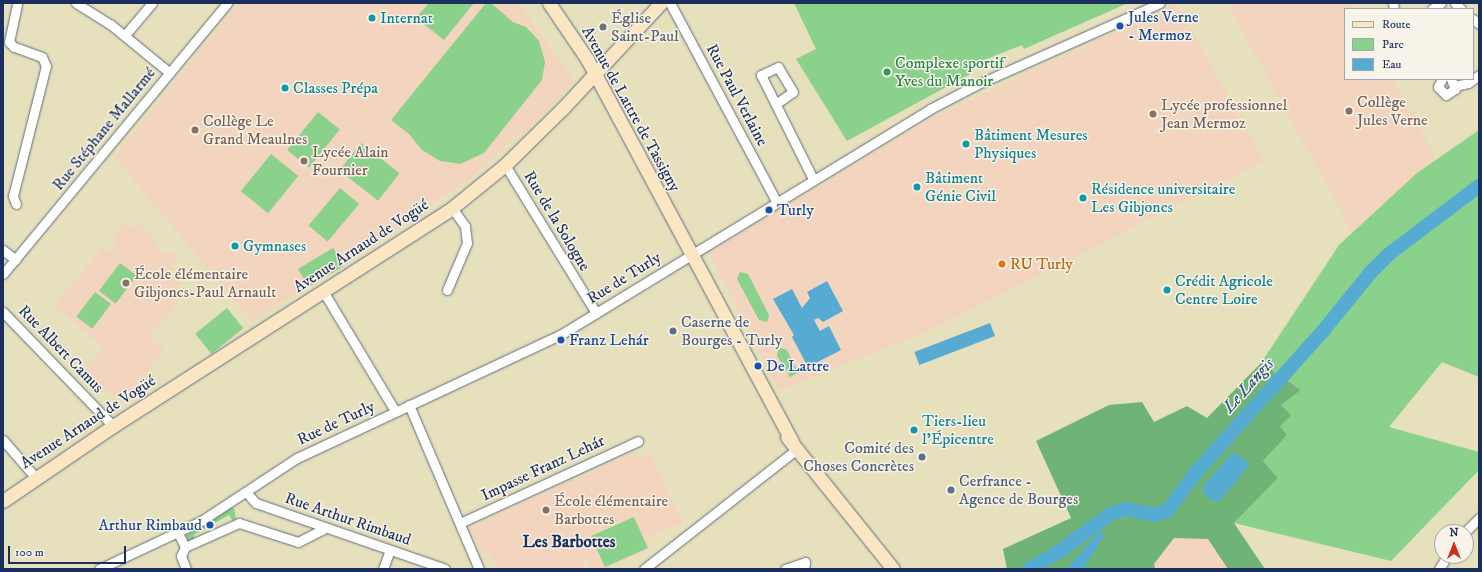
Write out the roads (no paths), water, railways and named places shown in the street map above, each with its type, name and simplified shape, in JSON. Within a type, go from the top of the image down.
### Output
[{"type":"street","points":[[16,204],[13,196],[46,66],[42,57],[14,47],[9,42],[17,3]]},
{"type":"street","points":[[76,3],[92,6],[170,73]]},
{"type":"street","points":[[126,35],[152,3]]},
{"type":"street","name":"Rue Stéphane Mallarmé","points":[[3,274],[227,3]]},
{"type":"street","name":"Avenue de Lattre de Tassigny","points":[[550,3],[595,73],[795,446],[893,569]]},
{"type":"street","name":"Avenue Arnaud de Vogüé","points":[[3,501],[35,477],[113,426],[452,208],[505,165],[661,3]]},
{"type":"street","name":"Rue Paul Verlaine","points":[[670,3],[776,202]]},
{"type":"street","name":"Rue de Turly","points":[[99,569],[178,533],[246,492],[297,458],[395,411],[560,336],[813,179],[930,109],[976,85],[1160,3]]},
{"type":"street","points":[[1442,80],[1438,87],[1443,94],[1451,93],[1453,83],[1468,83],[1472,80]]},
{"type":"street","points":[[777,103],[813,179]]},
{"type":"street","name":"Rue de la Sologne","points":[[505,165],[596,313]]},
{"type":"street","points":[[447,290],[467,243],[468,234],[452,208]]},
{"type":"street","points":[[3,250],[16,260]]},
{"type":"street","points":[[323,291],[395,411]]},
{"type":"street","name":"Rue Albert Camus","points":[[3,312],[113,426]]},
{"type":"street","points":[[408,405],[460,522],[479,569]]},
{"type":"street","points":[[3,440],[35,477]]},
{"type":"street","name":"Impasse Franz Lehár","points":[[460,522],[638,441]]},
{"type":"street","points":[[644,569],[795,446]]},
{"type":"street","name":"Rue Arthur Rimbaud","points":[[246,492],[256,503],[440,568]]},
{"type":"street","points":[[186,569],[181,556],[185,547],[239,523],[298,542],[323,527]]},
{"type":"street","points":[[178,533],[185,547]]},
{"type":"street","points":[[382,569],[390,550]]},
{"type":"street","points":[[785,569],[808,564]]},
{"type":"water","points":[[827,281],[843,311],[823,322],[818,318],[814,320],[820,331],[829,326],[841,350],[808,367],[792,337],[794,335],[773,299],[792,289],[802,308],[810,298],[807,292]]},
{"type":"water","points":[[990,323],[995,336],[919,365],[914,352]]},
{"type":"water","points":[[1233,452],[1246,460],[1248,466],[1220,501],[1211,500],[1203,493],[1204,485]]},
{"type":"water","points":[[1101,530],[1104,536],[1083,569],[1066,569]]},
{"type":"waterway","name":"Le Langis","points":[[1029,569],[1060,551],[1112,513],[1126,509],[1155,515],[1168,510],[1197,471],[1323,331],[1371,272],[1389,254],[1479,186]]},
{"type":"place","name":"Internat","points":[[372,18]]},
{"type":"place","name":"Jules Verne - Mermoz","points":[[1120,26]]},
{"type":"place","name":"Église Saint-Paul","points":[[603,27]]},
{"type":"place","name":"Complexe sportif Yves du Manoir","points":[[887,72]]},
{"type":"place","name":"Classes Prépa","points":[[285,88]]},
{"type":"place","name":"Collège Jules Verne","points":[[1349,111]]},
{"type":"place","name":"Lycée professionnel Jean Mermoz","points":[[1153,114]]},
{"type":"place","name":"Collège Le Grand Meaulnes","points":[[195,130]]},
{"type":"place","name":"Bâtiment Mesures Physiques","points":[[966,144]]},
{"type":"place","name":"Lycée Alain Fournier","points":[[304,161]]},
{"type":"place","name":"Bâtiment Génie Civil","points":[[917,187]]},
{"type":"place","name":"Résidence universitaire Les Gibjoncs","points":[[1083,198]]},
{"type":"place","name":"Turly","points":[[769,210]]},
{"type":"place","name":"Gymnases","points":[[235,246]]},
{"type":"place","name":"RU Turly","points":[[1002,264]]},
{"type":"place","name":"École élémentaire Gibjoncs-Paul Arnault","points":[[126,283]]},
{"type":"place","name":"Crédit Agricole Centre Loire","points":[[1167,290]]},
{"type":"place","name":"Caserne de Bourges - Turly","points":[[673,331]]},
{"type":"place","name":"Franz Lehár","points":[[561,340]]},
{"type":"place","name":"De Lattre","points":[[758,366]]},
{"type":"place","name":"Tiers-lieu l'Épicentre","points":[[914,430]]},
{"type":"place","name":"Comité des Choses Concrètes","points":[[922,457]]},
{"type":"place","name":"Cerfrance - Agence de Bourges","points":[[951,490]]},
{"type":"place","name":"École élémentaire Barbottes","points":[[546,510]]},
{"type":"place","name":"Arthur Rimbaud","points":[[210,525]]},
{"type":"district","name":"Les Barbottes","points":[[569,543]]}]
